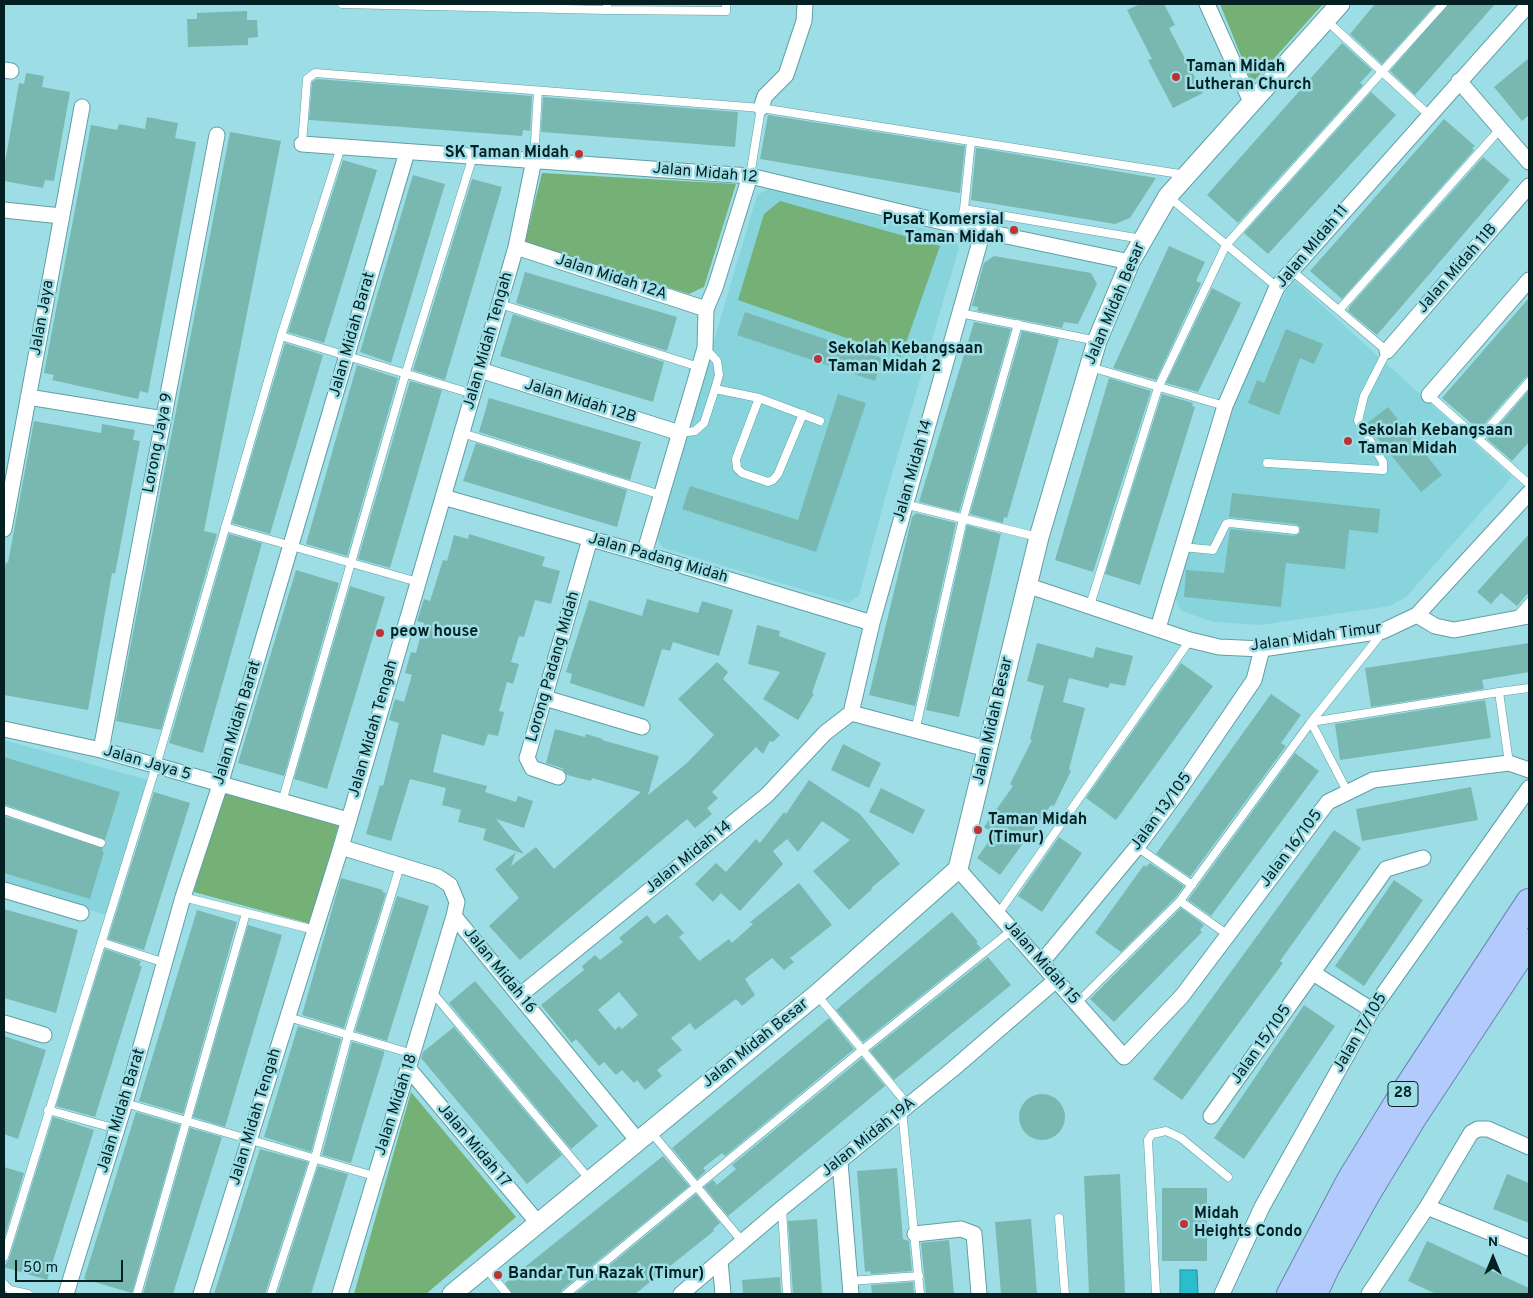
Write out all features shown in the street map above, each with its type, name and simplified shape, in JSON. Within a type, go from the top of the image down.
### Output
[{"type":"highway","name":"28","points":[[1290,1294],[1350,1180],[1396,1105],[1529,902]]},
{"type":"highway","name":"28","points":[[1314,1294],[1367,1194],[1413,1118],[1529,942]]},
{"type":"street","points":[[761,108],[765,96],[786,75],[804,21],[804,4]]},
{"type":"street","points":[[1207,4],[1252,104]]},
{"type":"street","name":"Jalan Midah Besar","points":[[452,1294],[817,994],[958,869],[1039,537],[1097,341],[1130,262],[1168,196],[1340,4]]},
{"type":"street","name":"Jalan MIdah 11","points":[[1158,628],[1225,406],[1277,287],[1529,4]]},
{"type":"street","points":[[1460,81],[1529,162]]},
{"type":"street","name":"Jalan Jaya","points":[[4,529],[82,107]]},
{"type":"street","name":"Lorong Jaya 9","points":[[100,750],[217,135]]},
{"type":"street","name":"Jalan Midah 12","points":[[302,144],[750,176],[959,226],[1130,262]]},
{"type":"street","name":"Jalan Midah Barat","points":[[66,1294],[125,1103],[183,897],[220,785],[407,152]]},
{"type":"street","name":"Jalan Midah Tengah","points":[[201,1294],[341,847],[500,304],[516,247],[534,160]]},
{"type":"street","points":[[644,554],[705,348],[706,309],[715,288],[750,176]]},
{"type":"street","name":"Jalan Midah 11B","points":[[1387,351],[1529,186]]},
{"type":"street","points":[[4,210],[62,216]]},
{"type":"street","name":"Jalan Midah 14","points":[[519,996],[767,795],[826,733],[851,714],[872,623],[904,504],[983,230]]},
{"type":"street","name":"Jalan Midah 12A","points":[[516,247],[706,309]]},
{"type":"street","points":[[1429,395],[1529,280]]},
{"type":"street","name":"Jalan Midah 12B","points":[[480,370],[680,433]]},
{"type":"street","points":[[28,396],[164,419]]},
{"type":"street","name":"Jalan Midah Timur","points":[[1026,585],[1190,640],[1219,647],[1262,649],[1383,631],[1417,615],[1529,493]]},
{"type":"street","name":"Jalan Padang Midah","points":[[443,497],[644,554],[872,623]]},
{"type":"street","name":"Lorong Padang Midah","points":[[558,777],[532,768],[527,758],[590,539]]},
{"type":"street","points":[[1417,615],[1435,626],[1454,630],[1522,617]]},
{"type":"street","name":"Jalan 13/105","points":[[1041,963],[1137,847],[1177,793],[1254,680],[1262,649]]},
{"type":"street","points":[[545,698],[642,727]]},
{"type":"street","points":[[851,714],[987,749]]},
{"type":"street","name":"Jalan Jaya 5","points":[[4,729],[100,750],[348,820]]},
{"type":"street","name":"Jalan 16/105","points":[[1124,1057],[1182,996],[1328,802],[1373,780],[1508,763],[1529,770]]},
{"type":"street","name":"Jalan 17/105","points":[[1222,1294],[1262,1208],[1372,1010],[1529,788]]},
{"type":"street","name":"Jalan Midah 16","points":[[341,847],[438,877],[450,885],[457,902],[454,916],[519,996],[644,1136]]},
{"type":"street","name":"Jalan 15/105","points":[[1211,1116],[1386,869],[1423,858]]},
{"type":"street","name":"Jalan Midah 15","points":[[958,869],[1124,1057]]},
{"type":"street","points":[[4,890],[82,913]]},
{"type":"street","name":"Jalan Midah 18","points":[[340,1294],[374,1176],[409,1069],[454,916]]},
{"type":"street","points":[[1313,973],[1372,1010]]},
{"type":"street","name":"Jalan Midah 19A","points":[[681,1294],[1056,980]]},
{"type":"street","points":[[4,1023],[44,1035]]},
{"type":"street","name":"Jalan Midah 17","points":[[409,1069],[538,1223]]},
{"type":"street","points":[[1369,1294],[1427,1208],[1471,1133],[1478,1129],[1488,1129],[1529,1148]]},
{"type":"street","points":[[840,1162],[851,1287]]},
{"type":"street","points":[[1427,1208],[1529,1248]]},
{"type":"street","points":[[914,1234],[961,1229],[974,1234],[979,1294]]},
{"type":"street","points":[[720,1260],[722,1294]]},
{"type":"lane","points":[[345,4],[607,7],[726,11],[726,4]]},
{"type":"lane","points":[[1090,606],[1158,388],[1226,245],[1443,4]]},
{"type":"lane","points":[[1326,20],[1429,115]]},
{"type":"lane","points":[[302,144],[307,79],[314,74],[761,108],[1188,175]]},
{"type":"lane","points":[[534,160],[538,91]]},
{"type":"lane","points":[[750,176],[761,108]]},
{"type":"lane","points":[[1338,310],[1501,128]]},
{"type":"lane","points":[[959,226],[964,209],[971,141]]},
{"type":"lane","points":[[4,1257],[156,766],[282,336],[341,147]]},
{"type":"lane","points":[[282,802],[406,372],[473,156]]},
{"type":"lane","points":[[1168,196],[1277,287]]},
{"type":"lane","points":[[964,209],[1142,239]]},
{"type":"lane","points":[[1267,463],[1383,470],[1383,462],[1358,421],[1364,396],[1387,351],[1291,270]]},
{"type":"lane","points":[[500,304],[699,367]]},
{"type":"lane","points":[[960,313],[1097,341]]},
{"type":"lane","points":[[915,731],[963,519],[1018,324]]},
{"type":"lane","points":[[282,336],[348,354],[473,394]]},
{"type":"lane","points":[[680,433],[695,431],[704,423],[715,390],[719,375],[717,361],[705,348]]},
{"type":"lane","points":[[1089,367],[1225,406]]},
{"type":"lane","points":[[1478,439],[1529,382]]},
{"type":"lane","points":[[715,390],[759,398],[820,421]]},
{"type":"lane","points":[[1429,395],[1529,484]]},
{"type":"lane","points":[[759,398],[736,459],[737,468],[742,473],[768,482],[773,480],[778,474],[803,414]]},
{"type":"lane","points":[[462,433],[661,495]]},
{"type":"lane","points":[[904,504],[1039,537]]},
{"type":"lane","points":[[1182,547],[1213,550],[1226,524],[1230,522],[1295,530]]},
{"type":"lane","points":[[225,527],[418,582]]},
{"type":"lane","points":[[1522,617],[1529,602]]},
{"type":"lane","points":[[1077,1003],[1180,901],[1311,722],[1383,631]]},
{"type":"lane","points":[[998,914],[1190,640]]},
{"type":"lane","points":[[1311,722],[1529,688]]},
{"type":"lane","points":[[1500,692],[1508,763]]},
{"type":"lane","points":[[1311,722],[1348,793]]},
{"type":"lane","points":[[4,810],[100,843]]},
{"type":"lane","points":[[1137,847],[1192,885]]},
{"type":"lane","points":[[271,1294],[314,1158],[348,1035],[400,866]]},
{"type":"lane","points":[[183,897],[315,930]]},
{"type":"lane","points":[[1180,901],[1228,935]]},
{"type":"lane","points":[[137,1294],[246,913]]},
{"type":"lane","points":[[566,1294],[861,1051],[1012,930]]},
{"type":"lane","points":[[101,942],[165,963]]},
{"type":"lane","points":[[432,992],[591,1181]]},
{"type":"lane","points":[[817,994],[905,1108],[920,1294]]},
{"type":"lane","points":[[288,1017],[413,1054]]},
{"type":"lane","points":[[125,1103],[374,1176]]},
{"type":"lane","points":[[48,1110],[117,1129]]},
{"type":"lane","points":[[1156,1294],[1148,1140],[1152,1134],[1166,1131],[1181,1138],[1228,1177]]},
{"type":"lane","points":[[644,1136],[696,1186],[742,1241]]},
{"type":"lane","points":[[782,1208],[788,1294]]},
{"type":"lane","points":[[1059,1218],[1065,1294]]},
{"type":"lane","points":[[484,1267],[506,1294]]},
{"type":"lane","points":[[851,1287],[919,1276]]},
{"type":"lane","points":[[7,1289],[28,1294]]},
{"type":"shaded area","name":"Sekolah Kebangsaan Taman Midah 2","points":[[770,188],[952,236],[959,248],[885,498],[859,596],[848,603],[663,548],[656,536],[757,195]]},
{"type":"shaded area","name":"Sekolah Kebangsaan Taman Midah","points":[[1295,281],[1512,477],[1406,597],[1390,606],[1261,625],[1214,622],[1181,611],[1175,598],[1232,404],[1286,291]]},
{"type":"shaded area","points":[[4,740],[148,780],[106,915],[4,885]]},
{"type":"shaded area","points":[[1180,1270],[1197,1270],[1198,1294],[1180,1294]]},
{"type":"green space","points":[[1220,4],[1323,4],[1252,83]]},
{"type":"green space","points":[[542,173],[736,184],[704,287],[689,294],[525,242]]},
{"type":"green space","points":[[780,201],[940,246],[901,357],[738,300],[764,214]]},
{"type":"green space","points":[[222,791],[339,823],[311,924],[194,892]]},
{"type":"green space","points":[[411,1092],[516,1217],[426,1294],[354,1294]]},
{"type":"building","points":[[1140,4],[1164,4],[1175,25],[1169,28],[1203,93],[1173,108],[1148,60],[1152,59],[1127,10]]},
{"type":"building","points":[[1375,4],[1436,4],[1382,64],[1350,34]]},
{"type":"building","points":[[1448,4],[1495,4],[1415,95],[1390,71]]},
{"type":"building","points":[[247,11],[247,20],[257,20],[258,37],[248,38],[248,45],[188,47],[187,19],[197,19],[197,13]]},
{"type":"building","points":[[1342,43],[1372,70],[1360,83],[1363,85],[1238,223],[1207,195]]},
{"type":"building","points":[[1529,58],[1529,115],[1522,121],[1494,87]]},
{"type":"building","points":[[26,73],[44,76],[42,87],[70,92],[54,181],[45,180],[43,188],[4,181],[4,168],[19,83],[24,84]]},
{"type":"building","points":[[317,79],[532,96],[530,131],[523,130],[522,136],[309,120],[312,82]]},
{"type":"building","points":[[1371,92],[1396,115],[1268,254],[1244,233]]},
{"type":"building","points":[[543,97],[738,112],[735,147],[541,132]]},
{"type":"building","points":[[768,115],[965,146],[960,193],[760,159]]},
{"type":"building","points":[[147,117],[178,123],[175,138],[196,142],[148,393],[140,391],[138,399],[52,380],[54,375],[44,373],[91,125],[117,130],[119,124],[145,129]]},
{"type":"building","points":[[1444,119],[1475,146],[1472,148],[1474,150],[1342,299],[1310,271]]},
{"type":"building","points":[[230,132],[281,141],[204,531],[217,534],[161,730],[116,721]]},
{"type":"building","points":[[976,148],[1156,178],[1130,218],[1115,224],[971,200]]},
{"type":"building","points":[[1483,157],[1510,180],[1377,335],[1348,311],[1350,306]]},
{"type":"building","points":[[343,160],[377,170],[324,343],[288,332]]},
{"type":"building","points":[[413,175],[445,184],[391,363],[360,352]]},
{"type":"building","points":[[472,179],[502,187],[445,380],[413,370]]},
{"type":"building","points":[[1169,246],[1205,262],[1196,281],[1201,283],[1156,380],[1113,368]]},
{"type":"building","points":[[994,256],[1091,273],[1097,284],[1078,324],[1064,322],[1062,328],[977,311],[978,307],[972,306],[984,263]]},
{"type":"building","points":[[525,272],[677,317],[667,351],[516,303]]},
{"type":"building","points":[[1212,288],[1241,303],[1233,320],[1198,392],[1166,383]]},
{"type":"building","points":[[1529,298],[1529,376],[1525,378],[1479,430],[1442,398]]},
{"type":"building","points":[[745,312],[882,358],[875,381],[737,335]]},
{"type":"building","points":[[513,314],[664,362],[653,402],[500,356]]},
{"type":"building","points":[[974,322],[1011,329],[959,512],[919,502]]},
{"type":"building","points":[[1286,329],[1323,344],[1314,364],[1300,358],[1279,415],[1248,403],[1257,380],[1264,383]]},
{"type":"building","points":[[1022,331],[1059,339],[1007,518],[1004,517],[1003,523],[970,514]]},
{"type":"building","points":[[285,343],[323,355],[270,534],[232,523]]},
{"type":"building","points":[[357,365],[398,378],[347,556],[306,544]]},
{"type":"building","points":[[1109,378],[1151,391],[1093,572],[1055,560]]},
{"type":"building","points":[[410,381],[442,390],[390,568],[358,559]]},
{"type":"building","points":[[1529,390],[1529,442],[1512,461],[1487,439]]},
{"type":"building","points":[[838,394],[866,403],[816,552],[682,509],[690,486],[798,520]]},
{"type":"building","points":[[1162,394],[1193,403],[1192,406],[1195,407],[1140,585],[1105,574]]},
{"type":"building","points":[[489,398],[641,442],[630,480],[479,432]]},
{"type":"building","points":[[1388,407],[1442,475],[1421,492],[1366,424]]},
{"type":"building","points":[[34,421],[101,433],[102,424],[135,430],[133,440],[140,441],[115,574],[112,573],[88,710],[4,695],[4,572],[6,562],[8,563]]},
{"type":"building","points":[[476,443],[627,490],[617,527],[463,481]]},
{"type":"building","points":[[1232,493],[1380,509],[1378,533],[1349,530],[1345,569],[1286,563],[1281,607],[1184,597],[1186,570],[1224,573],[1230,529],[1294,536],[1300,533],[1300,527],[1296,524],[1229,517]]},
{"type":"building","points":[[916,513],[956,523],[915,706],[869,695],[912,517]]},
{"type":"building","points":[[967,525],[1001,534],[959,717],[926,710]]},
{"type":"building","points":[[229,534],[262,543],[203,753],[169,743]]},
{"type":"building","points":[[469,534],[545,557],[542,566],[560,571],[551,604],[535,600],[524,637],[519,636],[511,662],[519,664],[513,684],[507,682],[499,711],[504,712],[498,736],[488,734],[484,746],[442,734],[433,772],[487,786],[485,792],[516,802],[518,796],[533,801],[524,828],[496,819],[524,854],[483,840],[486,829],[458,822],[461,810],[442,805],[446,788],[410,779],[391,841],[366,834],[380,785],[383,786],[399,723],[389,720],[395,699],[404,702],[412,675],[405,673],[411,652],[416,653],[424,623],[417,621],[424,599],[430,601],[443,560],[447,561],[454,535],[468,539]]},
{"type":"building","points":[[1529,534],[1529,592],[1517,606],[1501,593],[1491,604],[1477,592]]},
{"type":"building","points":[[296,570],[339,583],[284,776],[238,763]]},
{"type":"building","points":[[350,586],[385,597],[327,789],[294,779]]},
{"type":"building","points":[[647,599],[698,613],[702,601],[733,610],[719,656],[673,642],[670,651],[662,649],[644,707],[570,683],[572,674],[566,672],[589,600],[642,616]]},
{"type":"building","points":[[757,625],[780,631],[779,636],[826,653],[812,693],[814,694],[798,720],[763,699],[780,672],[748,664]]},
{"type":"building","points":[[1037,643],[1093,658],[1096,647],[1133,656],[1125,686],[1110,683],[1108,688],[1069,678],[1063,702],[1085,708],[1069,769],[1071,771],[1054,806],[1051,805],[1000,875],[977,858],[994,834],[984,827],[1013,786],[1010,784],[1032,740],[1030,739],[1044,686],[1027,681]]},
{"type":"building","points":[[1529,643],[1529,672],[1482,680],[1484,689],[1371,707],[1365,668]]},
{"type":"building","points":[[717,662],[728,672],[723,679],[780,735],[773,742],[770,741],[763,754],[756,747],[712,792],[718,798],[707,808],[712,814],[695,828],[687,819],[520,960],[489,926],[519,898],[495,869],[516,852],[511,866],[536,847],[554,869],[641,792],[592,778],[591,781],[567,775],[562,768],[546,763],[555,729],[585,737],[586,734],[659,756],[648,795],[687,763],[714,735],[678,699]]},
{"type":"building","points":[[1181,663],[1213,686],[1116,820],[1086,798]]},
{"type":"building","points":[[1271,694],[1301,715],[1281,743],[1286,746],[1190,877],[1156,854]]},
{"type":"building","points":[[1485,700],[1491,738],[1340,760],[1335,724]]},
{"type":"building","points":[[843,744],[881,763],[869,788],[831,770]]},
{"type":"building","points":[[1295,753],[1319,771],[1211,916],[1188,900]]},
{"type":"building","points":[[4,757],[120,792],[105,840],[4,804]]},
{"type":"building","points":[[809,780],[860,814],[900,864],[871,888],[849,910],[813,871],[850,840],[822,821],[798,852],[787,839],[773,851],[783,864],[740,911],[721,893],[713,902],[695,884],[716,863],[726,872],[756,839],[760,843],[784,812],[786,814]]},
{"type":"building","points":[[1471,787],[1478,820],[1362,841],[1356,809]]},
{"type":"building","points":[[881,788],[925,810],[913,834],[869,812]]},
{"type":"building","points":[[154,792],[190,803],[144,950],[108,939]]},
{"type":"building","points":[[4,816],[103,848],[102,851],[104,852],[90,899],[4,873]]},
{"type":"building","points":[[1334,830],[1361,848],[1280,961],[1283,963],[1182,1100],[1153,1079]]},
{"type":"building","points":[[1059,837],[1082,853],[1042,912],[1018,896]]},
{"type":"building","points":[[1150,863],[1184,886],[1176,897],[1121,952],[1095,933],[1144,865],[1146,867]]},
{"type":"building","points":[[341,878],[383,890],[382,892],[386,893],[344,1028],[302,1015]]},
{"type":"building","points":[[1394,880],[1423,900],[1364,986],[1335,966]]},
{"type":"building","points":[[799,883],[832,925],[790,958],[794,962],[784,970],[772,958],[745,979],[755,995],[742,1006],[736,999],[695,1030],[690,1023],[671,1038],[682,1050],[657,1070],[662,1076],[645,1090],[637,1080],[634,1083],[622,1070],[616,1075],[604,1062],[599,1066],[576,1039],[572,1043],[541,1005],[584,970],[582,966],[595,955],[600,960],[623,942],[619,938],[647,915],[654,924],[667,914],[684,933],[679,937],[699,961],[729,939],[732,943],[753,924],[750,922]],"holes":[[[619,992],[638,1015],[622,1029],[619,1026],[615,1030],[598,1010]]]},
{"type":"building","points":[[397,896],[429,906],[387,1041],[355,1031]]},
{"type":"building","points":[[1181,908],[1204,925],[1200,930],[1202,932],[1114,1022],[1090,999]]},
{"type":"building","points":[[4,909],[78,930],[56,1013],[4,998]]},
{"type":"building","points":[[197,910],[237,922],[183,1114],[139,1101]]},
{"type":"building","points":[[952,912],[981,948],[863,1042],[836,1010]]},
{"type":"building","points":[[248,925],[282,935],[225,1127],[193,1117]]},
{"type":"building","points":[[105,949],[141,961],[139,966],[142,966],[95,1117],[56,1106]]},
{"type":"building","points":[[988,957],[1011,985],[894,1080],[870,1051]]},
{"type":"building","points":[[475,981],[598,1126],[571,1149],[449,1003]]},
{"type":"building","points":[[1304,1005],[1335,1026],[1244,1159],[1214,1138]]},
{"type":"building","points":[[829,1018],[854,1049],[725,1156],[722,1153],[703,1168],[706,1171],[697,1179],[672,1148]]},
{"type":"building","points":[[298,1026],[341,1039],[311,1152],[264,1137]]},
{"type":"building","points":[[454,1027],[562,1155],[527,1184],[421,1058],[423,1052]]},
{"type":"building","points":[[4,1036],[46,1050],[18,1139],[4,1134]]},
{"type":"building","points":[[352,1042],[384,1051],[384,1054],[351,1163],[322,1155]]},
{"type":"building","points":[[862,1058],[885,1086],[728,1216],[704,1187],[713,1180],[717,1185],[736,1169],[732,1165]]},
{"type":"building","points":[[1042,1094],[1055,1098],[1061,1104],[1065,1117],[1061,1130],[1055,1136],[1042,1140],[1029,1136],[1023,1130],[1019,1117],[1023,1104],[1029,1098]]},
{"type":"building","points":[[136,1112],[180,1125],[132,1293],[84,1279]]},
{"type":"building","points":[[53,1117],[94,1130],[47,1280],[4,1267],[9,1259]]},
{"type":"building","points":[[190,1128],[222,1137],[173,1294],[143,1294]]},
{"type":"building","points":[[260,1149],[308,1162],[265,1294],[214,1294]]},
{"type":"building","points":[[663,1156],[689,1186],[562,1290],[560,1294],[512,1294],[505,1283]]},
{"type":"building","points":[[318,1166],[348,1174],[311,1294],[277,1294]]},
{"type":"building","points":[[4,1167],[24,1173],[4,1239]]},
{"type":"building","points":[[897,1168],[903,1239],[909,1241],[912,1271],[871,1274],[870,1271],[865,1272],[857,1171]]},
{"type":"building","points":[[1120,1174],[1125,1294],[1089,1294],[1084,1176]]},
{"type":"building","points":[[1507,1174],[1529,1183],[1529,1223],[1493,1209]]},
{"type":"building","name":"Midah Heights Condo","points":[[1162,1188],[1207,1188],[1207,1261],[1162,1261]]},
{"type":"building","points":[[696,1194],[720,1223],[713,1229],[714,1231],[635,1294],[575,1294]]},
{"type":"building","points":[[817,1219],[822,1294],[793,1294],[788,1221]]},
{"type":"building","points":[[1031,1219],[1037,1294],[1001,1294],[995,1222]]},
{"type":"building","points":[[949,1240],[954,1294],[926,1294],[921,1243]]},
{"type":"building","points":[[1427,1241],[1529,1288],[1529,1294],[1436,1294],[1408,1281]]},
{"type":"building","points":[[780,1277],[781,1294],[743,1294],[742,1280]]},
{"type":"building","points":[[913,1282],[914,1294],[872,1294],[871,1285]]},
{"type":"place","name":"Taman Midah Lutheran Church","points":[[1176,77]]},
{"type":"place","name":"SK Taman Midah","points":[[579,154]]},
{"type":"place","name":"Pusat Komersial Taman Midah","points":[[1014,230]]},
{"type":"place","name":"Sekolah Kebangsaan Taman Midah 2","points":[[818,359]]},
{"type":"place","name":"Sekolah Kebangsaan Taman Midah","points":[[1348,441]]},
{"type":"place","name":"peow house","points":[[380,633]]},
{"type":"place","name":"Taman Midah (Timur)","points":[[978,830]]},
{"type":"place","name":"Midah Heights Condo","points":[[1184,1224]]},
{"type":"place","name":"Bandar Tun Razak (Timur)","points":[[498,1275]]}]
